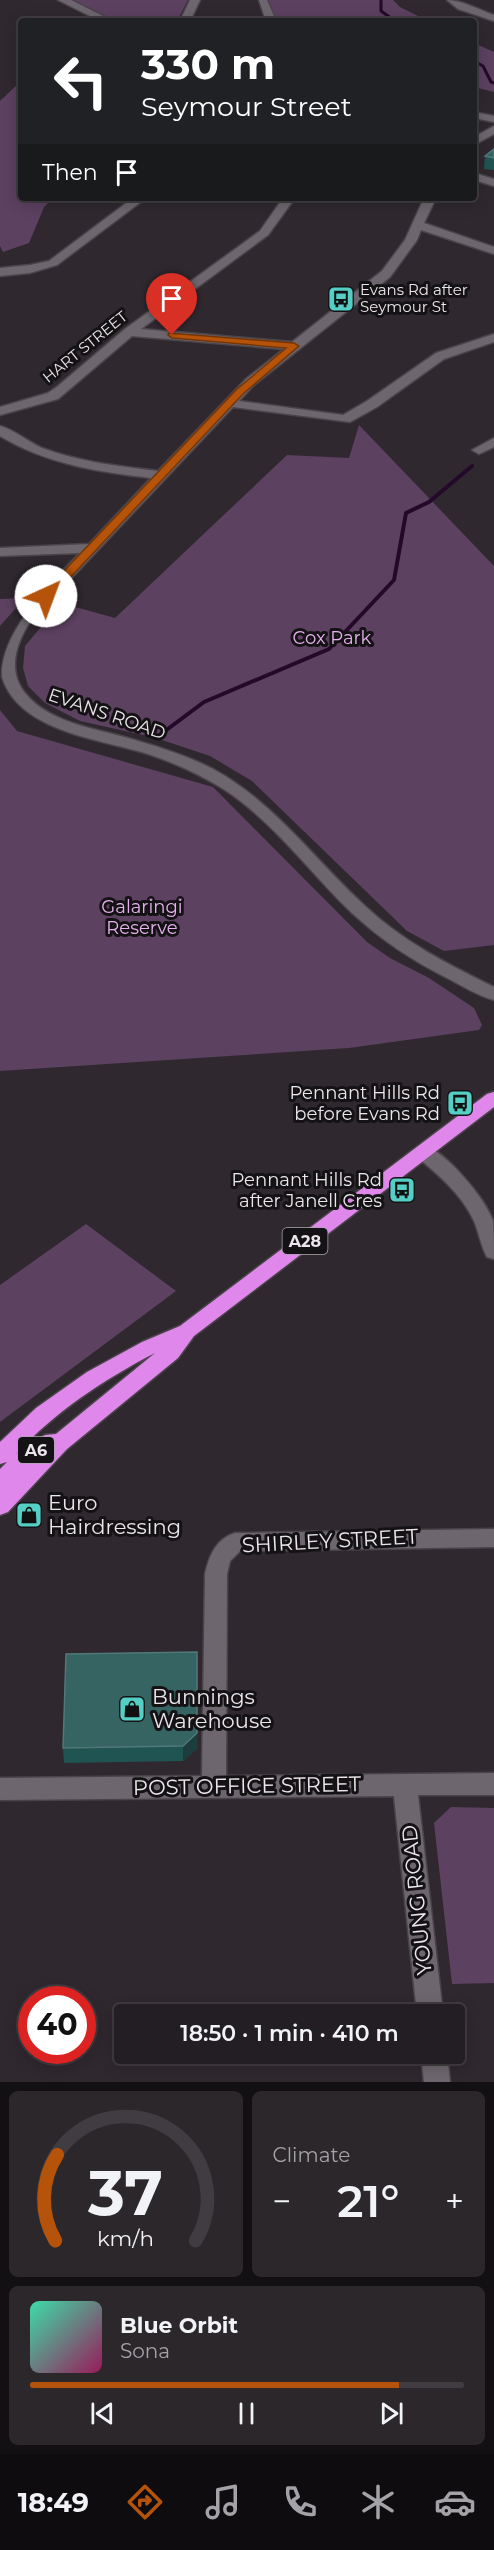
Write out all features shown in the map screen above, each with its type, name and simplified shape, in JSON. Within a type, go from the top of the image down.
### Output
[{"type":"highway","name":"A28","points":[[0,1506],[34,1467],[77,1427],[171,1352],[187,1331],[494,1098]]},
{"type":"highway","name":"A28","points":[[0,1456],[42,1415],[100,1374],[159,1341],[187,1331]]},
{"type":"highway","name":"A6","points":[[0,1482],[28,1455],[77,1427]]},
{"type":"street","points":[[63,0],[102,18]]},
{"type":"street","points":[[186,18],[195,0]]},
{"type":"street","points":[[452,0],[461,7],[494,18]]},
{"type":"street","points":[[263,1],[271,18]]},
{"type":"street","points":[[477,115],[494,119]]},
{"type":"street","points":[[477,140],[494,129]]},
{"type":"street","points":[[477,177],[494,183]]},
{"type":"street","points":[[0,272],[30,269],[53,263],[136,201]]},
{"type":"street","name":"HART STREET","points":[[0,411],[53,396],[129,332],[264,233],[287,201]]},
{"type":"street","name":"EVANS ROAD","points":[[429,201],[404,252],[386,274],[250,382],[31,612],[8,642],[5,655],[6,677],[21,699],[31,708],[60,723],[178,760],[227,784],[262,811],[379,928],[415,952],[494,994]]},
{"type":"street","points":[[419,225],[494,251]]},
{"type":"street","points":[[129,332],[294,346]]},
{"type":"street","points":[[229,403],[345,419],[372,404],[440,356],[494,338]]},
{"type":"street","points":[[0,430],[10,437],[82,464],[166,470]]},
{"type":"street","points":[[479,450],[494,442]]},
{"type":"street","points":[[0,552],[91,548]]},
{"type":"street","points":[[424,1152],[470,1196],[484,1221],[494,1252]]},
{"type":"street","name":"SHIRLEY STREET","points":[[214,1787],[216,1574],[220,1557],[235,1542],[494,1538]]},
{"type":"street","name":"POST OFFICE STREET","points":[[0,1789],[494,1784]]},
{"type":"street","name":"YOUNG ROAD","points":[[405,1785],[429,2004]]},
{"type":"street","points":[[435,2064],[437,2082]]},
{"type":"green space","points":[[72,0],[188,0],[179,18],[110,18]]},
{"type":"green space","points":[[268,0],[393,0],[400,7],[422,18],[276,18]]},
{"type":"green space","points":[[477,44],[494,52],[494,92],[477,88]]},
{"type":"green space","points":[[18,84],[18,201],[50,201],[44,207],[29,243],[3,252],[0,246],[0,101]]},
{"type":"green space","name":"Cox Park","points":[[359,425],[494,566],[494,945],[444,951],[407,931],[252,781],[210,756],[156,738],[80,721],[45,703],[28,686],[23,668],[25,646],[61,603],[115,618],[287,455],[349,458]]},
{"type":"green space","points":[[25,598],[0,626],[0,599]]},
{"type":"green space","name":"Galaringi Reserve","points":[[0,710],[17,731],[213,787],[367,942],[390,958],[429,978],[474,1008],[482,1025],[479,1030],[349,1048],[0,1071]]},
{"type":"green space","points":[[86,1224],[176,1291],[0,1422],[0,1285]]},
{"type":"green space","points":[[451,1807],[494,1808],[494,1983],[452,1984],[434,1823]]},
{"type":"building","points":[[494,149],[494,158],[485,156]]},
{"type":"building","name":"Bunnings Warehouse","points":[[197,1652],[197,1733],[183,1746],[63,1748],[66,1654]]},
{"type":"waterway","points":[[381,0],[381,11],[391,18]]},
{"type":"waterway","points":[[477,63],[483,66],[491,82],[494,83]]},
{"type":"waterway","points":[[157,737],[204,702],[329,649],[394,580],[406,513],[429,502],[472,466]]},
{"type":"place","name":"Evans Rd after Seymour St","points":[[341,299]]},
{"type":"place","name":"Pennant Hills Rd before Evans Rd","points":[[460,1103]]},
{"type":"place","name":"Pennant Hills Rd after Janell Cres","points":[[402,1190]]},
{"type":"place","name":"Euro Hairdressing","points":[[29,1515]]},
{"type":"place","name":"Bunnings Warehouse","points":[[132,1709]]},
{"type":"route","points":[[46,596],[239,392],[294,346],[172,335]]}]
